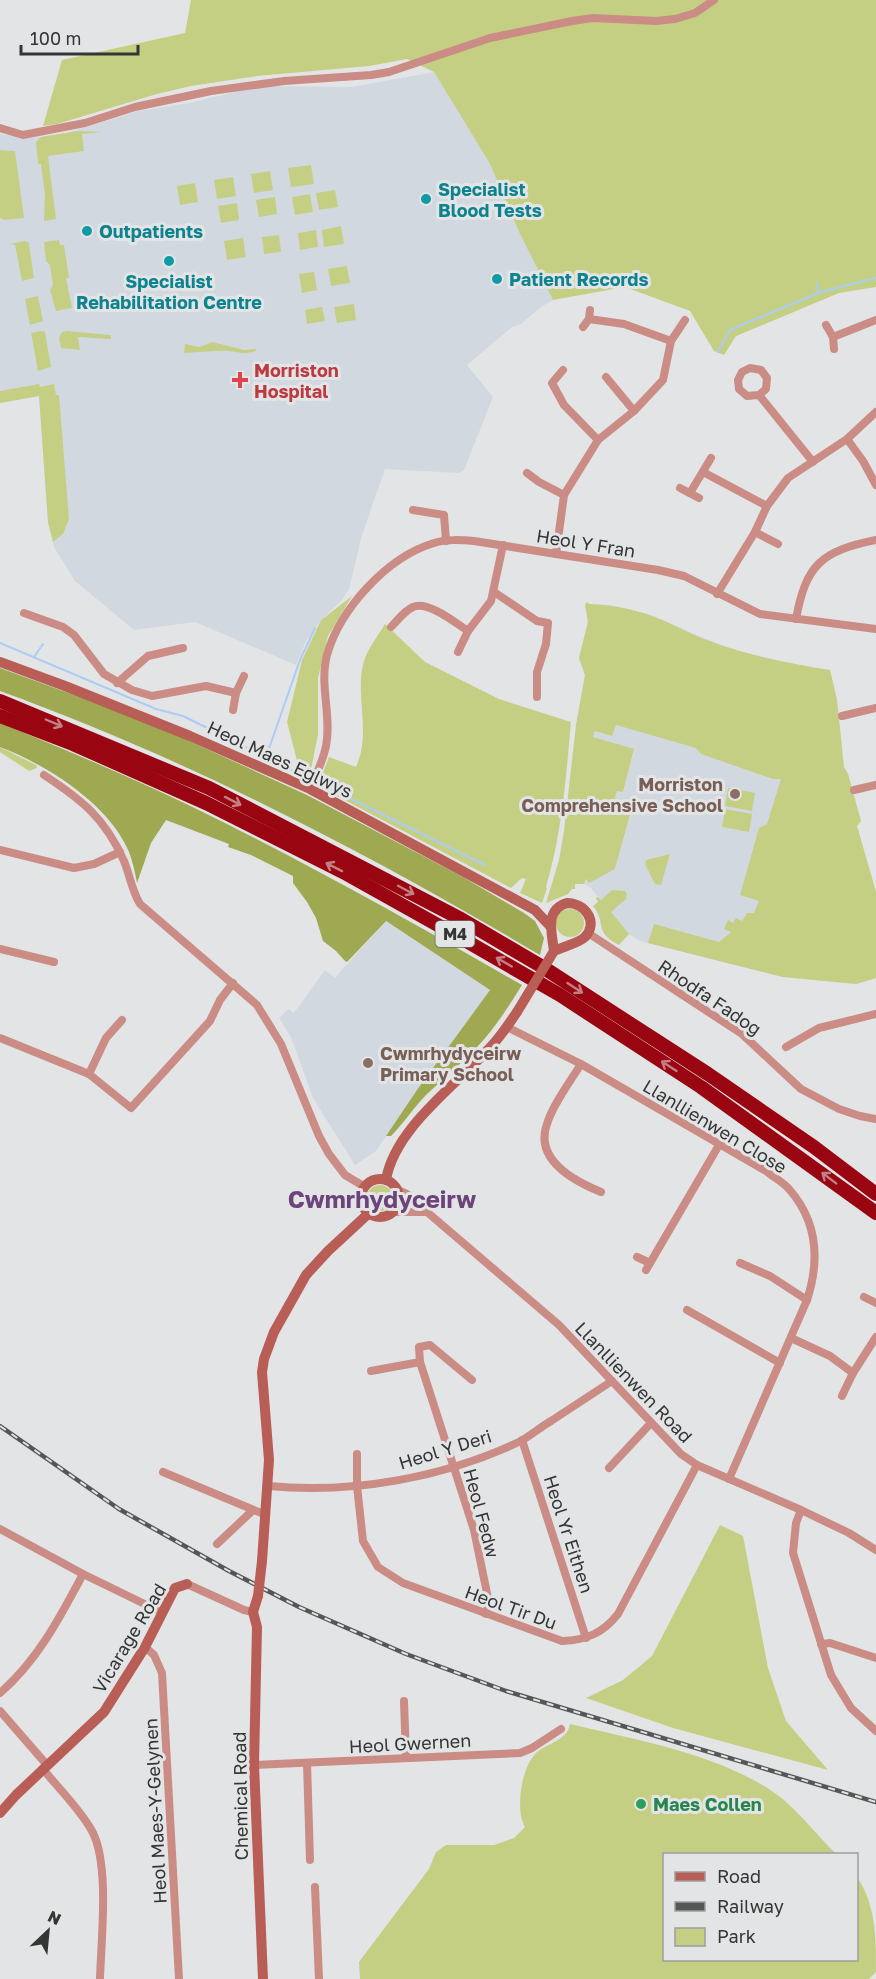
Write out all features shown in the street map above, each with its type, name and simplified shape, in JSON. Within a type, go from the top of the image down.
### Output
[{"type":"highway","name":"M4","points":[[0,701],[208,788],[461,919],[541,966],[708,1074],[814,1147],[876,1194]]},
{"type":"highway","name":"M4","points":[[0,716],[73,744],[206,803],[343,872],[452,932],[560,995],[692,1081],[876,1212]]},
{"type":"street","points":[[0,128],[23,135],[85,123],[135,107],[211,91],[284,81],[389,72],[490,38],[593,18],[656,21],[675,19],[695,13],[714,0]]},
{"type":"street","points":[[583,327],[589,319],[590,310]]},
{"type":"street","points":[[589,319],[624,324],[671,341]]},
{"type":"street","points":[[556,554],[564,495],[598,440],[634,411],[663,380],[671,341],[685,320]]},
{"type":"street","points":[[832,337],[876,320]]},
{"type":"street","points":[[826,325],[832,337],[834,349]]},
{"type":"street","points":[[563,370],[552,382],[564,405],[598,440]]},
{"type":"street","points":[[606,377],[634,411]]},
{"type":"street","points":[[759,395],[813,462]]},
{"type":"street","points":[[717,594],[767,506],[788,478],[847,439],[876,412]]},
{"type":"street","points":[[847,439],[863,461],[876,485]]},
{"type":"street","points":[[690,493],[711,458]]},
{"type":"street","points":[[703,472],[767,506]]},
{"type":"street","points":[[527,473],[564,495]]},
{"type":"street","points":[[680,488],[699,498]]},
{"type":"street","points":[[413,510],[444,515],[446,541]]},
{"type":"street","points":[[754,532],[778,544]]},
{"type":"street","points":[[796,619],[800,595],[809,574],[825,557],[852,544],[876,540]]},
{"type":"street","name":"Heol Y Fran","points":[[310,789],[326,745],[325,676],[327,657],[333,638],[360,596],[400,558],[426,546],[446,541],[474,541],[667,572],[684,576],[760,614],[876,628]]},
{"type":"street","points":[[459,652],[468,631],[488,606],[495,592],[503,545]]},
{"type":"street","points":[[495,592],[537,621],[548,623],[546,644],[537,672],[537,697]]},
{"type":"street","points":[[392,627],[404,613],[415,605],[426,605],[468,631]]},
{"type":"street","points":[[24,613],[63,627],[74,635],[104,674],[117,682],[152,696],[206,686],[236,693]]},
{"type":"street","points":[[117,682],[148,656],[183,648]]},
{"type":"street","name":"Heol Maes Eglwys","points":[[0,662],[190,736],[310,789],[535,910],[562,941],[571,943]]},
{"type":"street","points":[[233,710],[236,693],[244,676]]},
{"type":"street","points":[[842,716],[876,708]]},
{"type":"street","points":[[44,775],[96,815],[114,838],[140,904],[233,983],[267,1017],[329,1154],[345,1175],[365,1187]]},
{"type":"street","points":[[854,790],[876,784]]},
{"type":"street","points":[[0,850],[74,868],[94,864],[120,852]]},
{"type":"street","points":[[386,1180],[389,1166],[418,1121],[495,1043],[554,951],[580,940],[588,933],[590,919],[587,911],[580,905],[567,903],[555,909],[535,910]]},
{"type":"street","points":[[554,951],[551,918],[555,909]]},
{"type":"street","name":"Rhodfa Fadog","points":[[588,933],[742,1034],[801,1089],[839,1109],[876,1119]]},
{"type":"street","points":[[0,949],[54,962]]},
{"type":"street","points":[[0,1038],[89,1074],[131,1108],[210,1021],[224,993],[233,983]]},
{"type":"street","points":[[786,1047],[819,1028],[876,1014]]},
{"type":"street","points":[[89,1074],[106,1038],[122,1020]]},
{"type":"street","name":"Llanllienwen Close","points":[[507,1026],[581,1064],[773,1177],[788,1188],[802,1209],[816,1250],[813,1283],[729,1479]]},
{"type":"street","points":[[581,1064],[547,1124],[544,1135],[545,1144],[554,1163],[561,1170],[602,1191]]},
{"type":"street","points":[[637,1257],[648,1266],[719,1145]]},
{"type":"street","points":[[374,1180],[386,1180],[393,1184],[400,1197],[394,1212],[386,1217],[377,1218],[368,1214],[361,1201],[365,1187],[374,1180]]},
{"type":"street","name":"Llanllienwen Road","points":[[398,1190],[405,1192],[558,1325],[681,1454],[697,1465],[840,1528],[876,1550]]},
{"type":"street","points":[[394,1212],[427,1212]]},
{"type":"street","points":[[187,1584],[253,1612],[258,1596],[268,1486],[269,1460],[262,1372],[268,1345],[306,1275],[368,1214]]},
{"type":"street","points":[[740,1263],[771,1274],[807,1300]]},
{"type":"street","points":[[864,1297],[876,1303]]},
{"type":"street","points":[[688,1310],[780,1363]]},
{"type":"street","points":[[842,1396],[853,1373],[876,1337]]},
{"type":"street","points":[[791,1338],[830,1356],[853,1373]]},
{"type":"street","points":[[371,1371],[420,1362],[418,1347],[430,1345],[472,1380]]},
{"type":"street","name":"Heol Fedw","points":[[420,1362],[474,1530],[489,1603],[486,1614]]},
{"type":"street","name":"Heol Y Deri","points":[[268,1486],[335,1489],[405,1479],[454,1466],[522,1440],[612,1381]]},
{"type":"street","points":[[609,1468],[651,1423]]},
{"type":"street","name":"Heol Yr Eithen","points":[[522,1440],[586,1638]]},
{"type":"street","name":"Heol Tir Du","points":[[357,1454],[357,1486],[363,1541],[378,1567],[403,1583],[562,1641],[597,1634],[618,1614],[697,1465]]},
{"type":"street","points":[[163,1472],[266,1515]]},
{"type":"street","points":[[801,1509],[796,1523],[793,1553],[831,1675],[851,1708],[876,1731]]},
{"type":"street","points":[[218,1544],[252,1511]]},
{"type":"street","points":[[0,1530],[163,1613]]},
{"type":"street","points":[[0,1693],[20,1673],[57,1625],[83,1574]]},
{"type":"street","name":"Vicarage Road","points":[[0,1813],[16,1794],[104,1712],[145,1647],[175,1588],[187,1584]]},
{"type":"street","name":"Chemical Road","points":[[253,1612],[257,1627],[254,1765],[263,1979]]},
{"type":"street","points":[[821,1644],[831,1643],[876,1658]]},
{"type":"street","name":"Heol Maes-Y-Gelynen","points":[[145,1647],[154,1655],[162,1673],[179,1979]]},
{"type":"street","points":[[404,1701],[406,1758]]},
{"type":"street","points":[[0,1711],[45,1767],[93,1833],[100,1853],[103,1874],[100,1979]]},
{"type":"street","name":"Heol Gwernen","points":[[254,1765],[520,1753],[561,1729]]},
{"type":"street","points":[[307,1763],[310,1860]]},
{"type":"street","points":[[315,1887],[319,1979]]},
{"type":"shaded area","name":"Morriston Hospital","points":[[434,72],[490,164],[519,232],[553,300],[521,324],[512,327],[467,365],[493,397],[464,470],[459,473],[385,469],[362,535],[349,589],[342,600],[321,620],[306,641],[296,665],[195,622],[134,630],[75,581],[54,547],[48,522],[39,396],[0,403],[0,134],[33,138],[66,133],[139,111],[189,103],[260,86],[351,87]]},
{"type":"shaded area","name":"Morriston Comprehensive School","points":[[587,602],[654,616],[739,651],[801,666],[830,670],[837,700],[844,767],[861,821],[857,826],[876,892],[876,978],[856,984],[783,977],[640,941],[627,933],[590,887],[584,884],[587,879],[589,882],[615,869],[633,804],[615,799],[617,791],[623,792],[634,750],[593,737],[595,732],[576,725],[585,675],[579,658],[588,622],[585,605]]},
{"type":"shaded area","name":"Cwmrhydyceirw Primary School","points":[[385,921],[490,990],[376,1151],[355,1165],[313,1098],[291,1037],[279,1018],[288,1009],[294,1013],[325,970],[335,978]]},
{"type":"green space","points":[[191,0],[876,0],[876,287],[839,293],[736,336],[724,355],[714,351],[690,311],[625,287],[553,300],[519,232],[490,164],[434,72],[407,59],[369,66],[257,76],[191,86],[43,126],[62,60],[185,33]]},
{"type":"green space","points":[[78,131],[102,132],[82,134],[84,151],[48,156],[56,219],[44,221],[45,195],[36,142],[41,137]]},
{"type":"green space","points":[[0,150],[15,151],[24,218],[4,220],[0,218]]},
{"type":"green space","points":[[311,165],[314,184],[291,187],[288,168]]},
{"type":"green space","points":[[270,171],[273,190],[254,193],[251,174]]},
{"type":"green space","points":[[233,177],[236,196],[217,199],[214,180]]},
{"type":"green space","points":[[195,183],[198,202],[180,205],[177,186]]},
{"type":"green space","points":[[335,190],[338,207],[319,210],[316,193]]},
{"type":"green space","points":[[310,194],[313,212],[295,215],[292,197]]},
{"type":"green space","points":[[275,197],[277,214],[259,217],[256,200]]},
{"type":"green space","points":[[237,203],[239,220],[221,223],[218,206]]},
{"type":"green space","points":[[341,226],[344,244],[324,247],[322,230]]},
{"type":"green space","points":[[316,230],[318,247],[300,250],[298,233]]},
{"type":"green space","points":[[279,235],[281,252],[264,254],[262,237]]},
{"type":"green space","points":[[243,238],[246,257],[227,260],[224,241]]},
{"type":"green space","points":[[59,240],[60,245],[64,245],[69,278],[66,278],[72,308],[56,311],[50,290],[53,285],[50,265],[46,261],[44,242]]},
{"type":"green space","points":[[25,241],[29,243],[34,278],[22,281],[15,245],[9,244]]},
{"type":"green space","points":[[347,266],[350,283],[331,286],[328,269]]},
{"type":"green space","points":[[314,272],[317,290],[302,293],[299,274]]},
{"type":"green space","points":[[38,296],[43,321],[30,325],[25,299]]},
{"type":"green space","points":[[354,304],[356,320],[337,323],[334,307]]},
{"type":"green space","points":[[322,307],[325,321],[307,324],[305,310]]},
{"type":"green space","points":[[45,332],[51,367],[38,371],[31,333]]},
{"type":"green space","points":[[62,332],[111,335],[111,339],[78,337],[80,350],[61,348],[59,338]]},
{"type":"green space","points":[[212,342],[244,350],[256,349],[256,351],[184,353],[185,344],[200,347]]},
{"type":"green space","points":[[39,384],[40,387],[54,384],[56,395],[59,395],[69,519],[63,534],[53,542],[48,522],[39,396],[0,403],[0,391]]},
{"type":"green space","points":[[352,596],[328,636],[318,678],[318,734],[311,770],[298,764],[287,722],[302,660],[321,620]]},
{"type":"green space","name":"Morriston Comprehensive School","points":[[587,602],[641,612],[719,645],[750,654],[830,670],[837,700],[844,767],[861,821],[857,826],[876,892],[876,978],[856,984],[783,977],[648,943],[654,924],[719,942],[731,932],[724,929],[728,920],[733,923],[736,918],[742,921],[747,913],[754,913],[759,901],[740,895],[759,828],[767,824],[781,779],[773,779],[701,754],[696,748],[616,725],[612,736],[595,731],[593,737],[634,749],[623,792],[617,791],[615,798],[633,804],[615,869],[589,883],[586,879],[584,884],[575,884],[575,889],[568,894],[546,903],[559,860],[564,831],[576,725],[585,675],[579,658],[588,622],[585,605]]},
{"type":"green space","name":"Morriston Comprehensive School","points":[[385,624],[425,662],[499,699],[571,722],[560,826],[542,903],[520,893],[526,879],[522,878],[511,888],[322,788],[320,780],[329,757],[356,767],[361,754],[363,727],[361,674],[364,661]]},
{"type":"green space","points":[[0,668],[148,722],[307,795],[463,877],[535,921],[544,938],[540,955],[410,880],[276,810],[140,747],[0,691]]},
{"type":"green space","points":[[0,723],[114,771],[225,823],[375,902],[522,985],[507,1009],[478,1046],[427,1094],[391,1136],[386,1136],[490,990],[386,921],[347,962],[345,961],[323,941],[316,918],[293,883],[293,876],[251,855],[228,847],[229,844],[166,820],[151,843],[137,883],[129,852],[120,834],[107,818],[92,802],[56,775],[0,747]]},
{"type":"green space","points":[[0,747],[36,765],[37,768],[29,771],[0,752]]},
{"type":"green space","points":[[728,788],[755,793],[752,811],[725,806]]},
{"type":"green space","points":[[725,809],[752,814],[749,832],[722,827]]},
{"type":"green space","points":[[670,854],[661,885],[655,884],[645,864],[646,860]]},
{"type":"green space","points":[[612,890],[625,891],[627,894],[626,899],[611,912],[629,934],[619,945],[606,936],[593,906],[598,902],[596,898],[601,900]]},
{"type":"green space","points":[[570,909],[580,913],[584,923],[580,933],[570,937],[560,933],[556,923],[560,913]]},
{"type":"green space","points":[[380,1185],[389,1189],[393,1198],[389,1207],[380,1211],[371,1207],[367,1198],[371,1189]]},
{"type":"green space","points":[[720,1525],[743,1536],[768,1668],[786,1721],[828,1770],[673,1728],[586,1698],[623,1680],[652,1656]]},
{"type":"green space","points":[[570,1724],[653,1744],[711,1761],[738,1772],[763,1785],[785,1801],[835,1853],[663,1853],[663,1961],[858,1961],[858,1879],[868,1899],[874,1922],[876,1972],[869,1979],[360,1979],[359,1962],[429,1869],[436,1852],[446,1845],[494,1845],[514,1838],[525,1827],[520,1810],[520,1800],[527,1768],[536,1753],[561,1738]]},
{"type":"waterway","points":[[718,352],[730,330],[818,293],[876,278]]},
{"type":"waterway","points":[[817,283],[818,292]]},
{"type":"waterway","points":[[266,757],[300,660],[315,628]]},
{"type":"waterway","points":[[0,643],[156,709],[183,716],[485,865]]},
{"type":"waterway","points":[[34,657],[43,644]]},
{"type":"railway","points":[[0,1426],[119,1509],[229,1571],[299,1607],[406,1654],[506,1691],[876,1802]]},
{"type":"place","name":"Specialist Blood Tests","points":[[426,199]]},
{"type":"place","name":"Outpatients","points":[[87,231]]},
{"type":"place","name":"Specialist Rehabilitation Centre","points":[[169,261]]},
{"type":"place","name":"Patient Records","points":[[497,279]]},
{"type":"place","name":"Morriston Hospital","points":[[240,380]]},
{"type":"place","name":"Morriston Comprehensive School","points":[[735,794]]},
{"type":"place","name":"Cwmrhydyceirw Primary School","points":[[368,1063]]},
{"type":"place","name":"Maes Collen","points":[[641,1804]]},
{"type":"district","name":"Cwmrhydyceirw","points":[[382,1198]]}]
